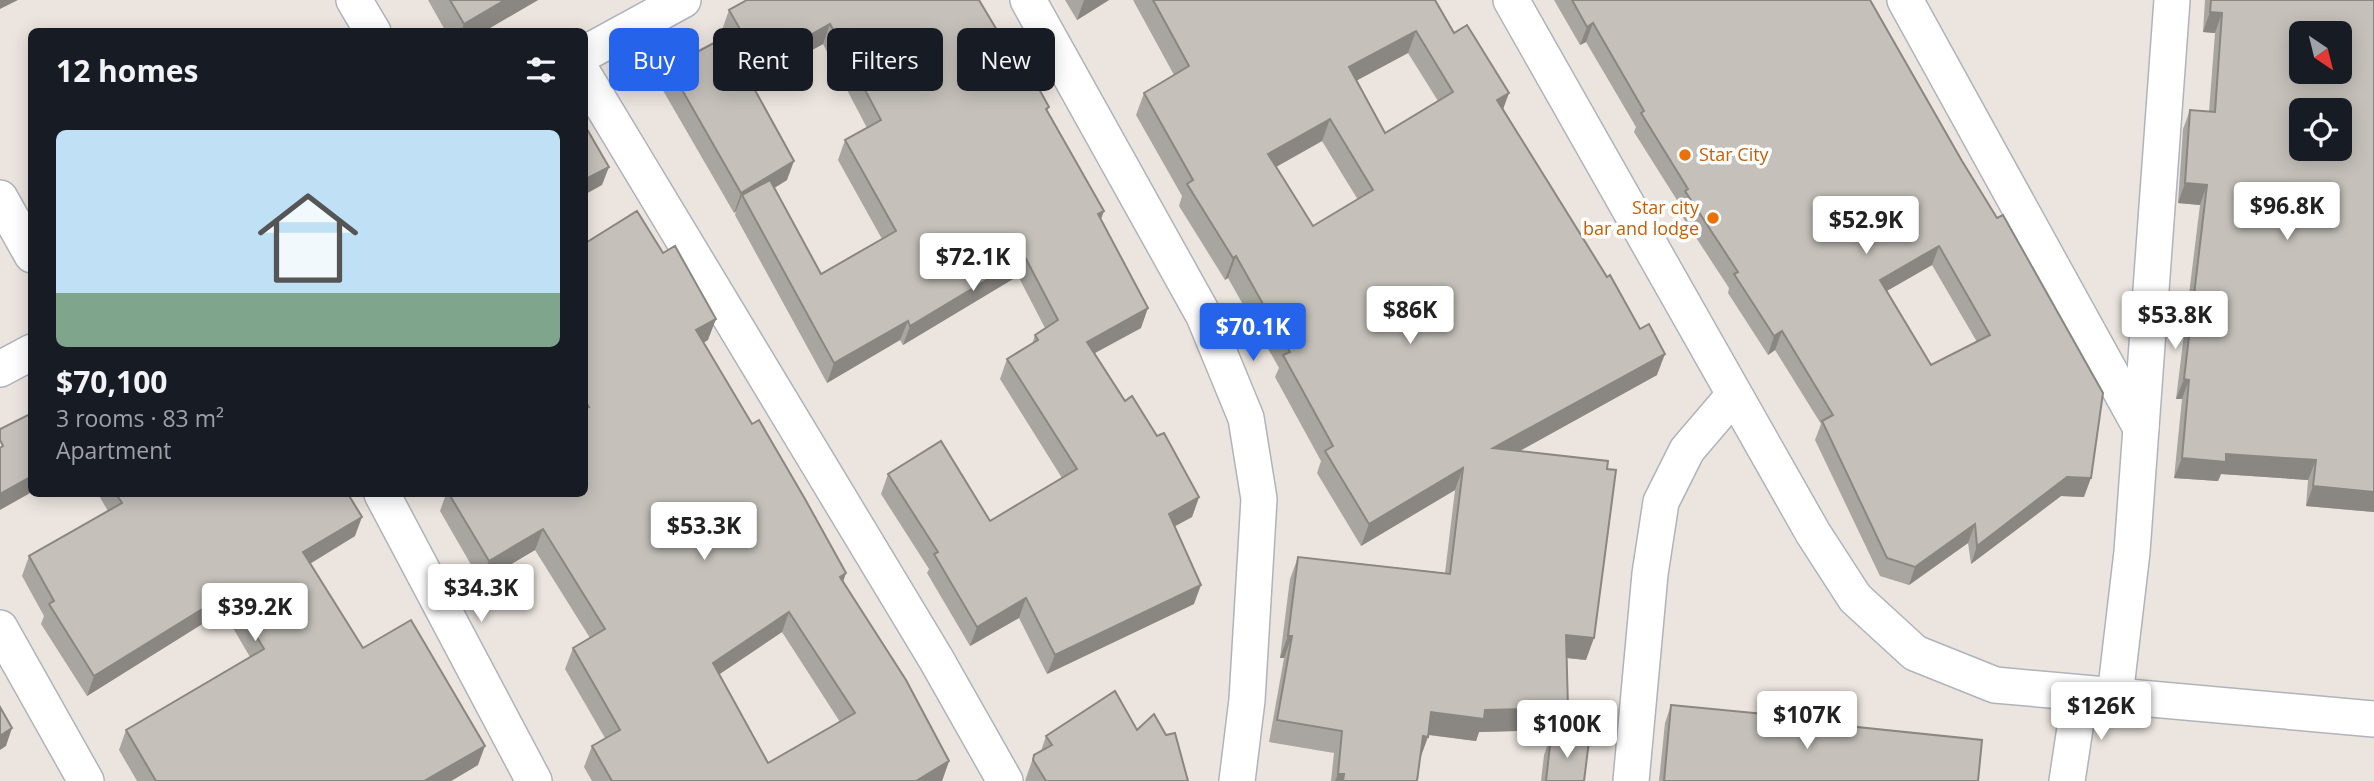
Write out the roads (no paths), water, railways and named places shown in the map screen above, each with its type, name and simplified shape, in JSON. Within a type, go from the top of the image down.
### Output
[{"type":"street","points":[[354,0],[371,28]]},
{"type":"street","points":[[588,52],[683,0]]},
{"type":"street","points":[[1028,0],[1204,316],[1246,418],[1259,499],[1247,700],[1237,781]]},
{"type":"street","points":[[1511,0],[1734,395],[1855,598],[1915,653],[1995,685],[2080,695],[2374,719]]},
{"type":"street","points":[[1905,0],[2141,428]]},
{"type":"street","points":[[2115,696],[2132,552],[2172,0]]},
{"type":"street","points":[[588,82],[936,659],[1005,781]]},
{"type":"street","points":[[0,198],[28,248]]},
{"type":"street","points":[[0,369],[28,354]]},
{"type":"street","points":[[1631,781],[1650,574],[1661,502],[1686,450],[1734,395]]},
{"type":"street","points":[[384,497],[534,781]]},
{"type":"street","points":[[0,628],[85,781]]},
{"type":"street","points":[[2067,781],[2080,695]]},
{"type":"place","name":"Star City","points":[[1685,155]]},
{"type":"place","name":"Star city bar and lodge","points":[[1713,218]]}]
